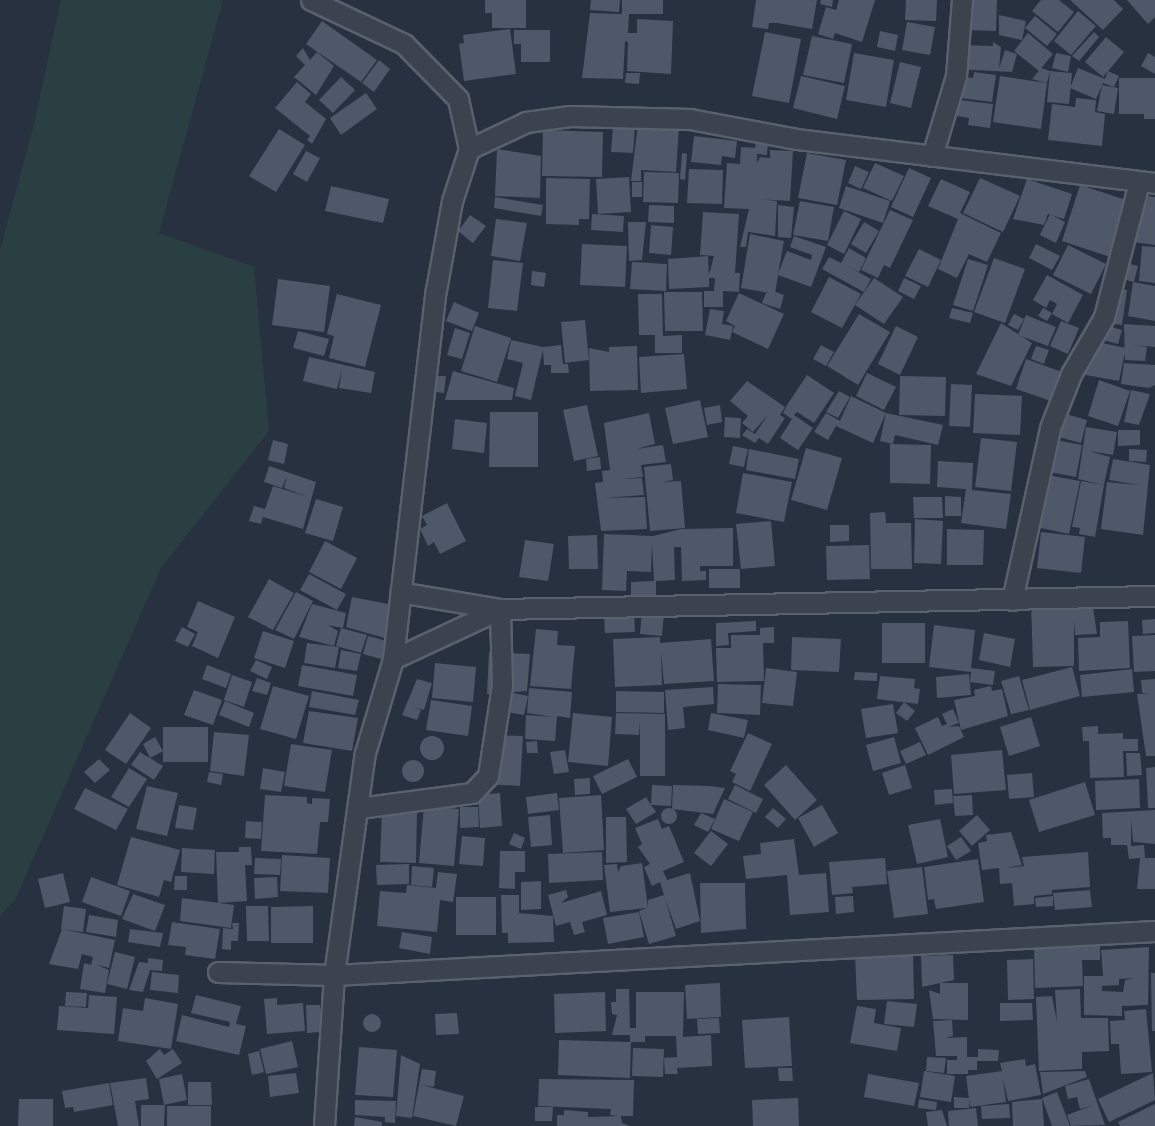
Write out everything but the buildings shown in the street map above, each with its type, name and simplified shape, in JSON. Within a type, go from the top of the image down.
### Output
[{"type":"street","points":[[310,0],[404,44],[458,99],[469,149],[452,201],[436,290],[393,659],[365,753],[334,975],[324,1126]]},
{"type":"street","points":[[932,156],[957,76],[962,0]]},
{"type":"street","points":[[469,149],[526,122],[570,116],[690,119],[932,156],[1147,183],[1104,317],[1071,374],[1050,428],[1012,600]]},
{"type":"street","points":[[400,592],[500,608],[1155,596]]},
{"type":"street","points":[[393,659],[500,608]]},
{"type":"street","points":[[359,808],[472,793],[488,776],[502,686],[500,608]]},
{"type":"street","points":[[218,972],[334,975],[1155,931]]},
{"type":"green space","points":[[61,0],[223,0],[159,233],[254,267],[269,431],[161,568],[15,900],[0,916],[0,250],[33,128]]}]
